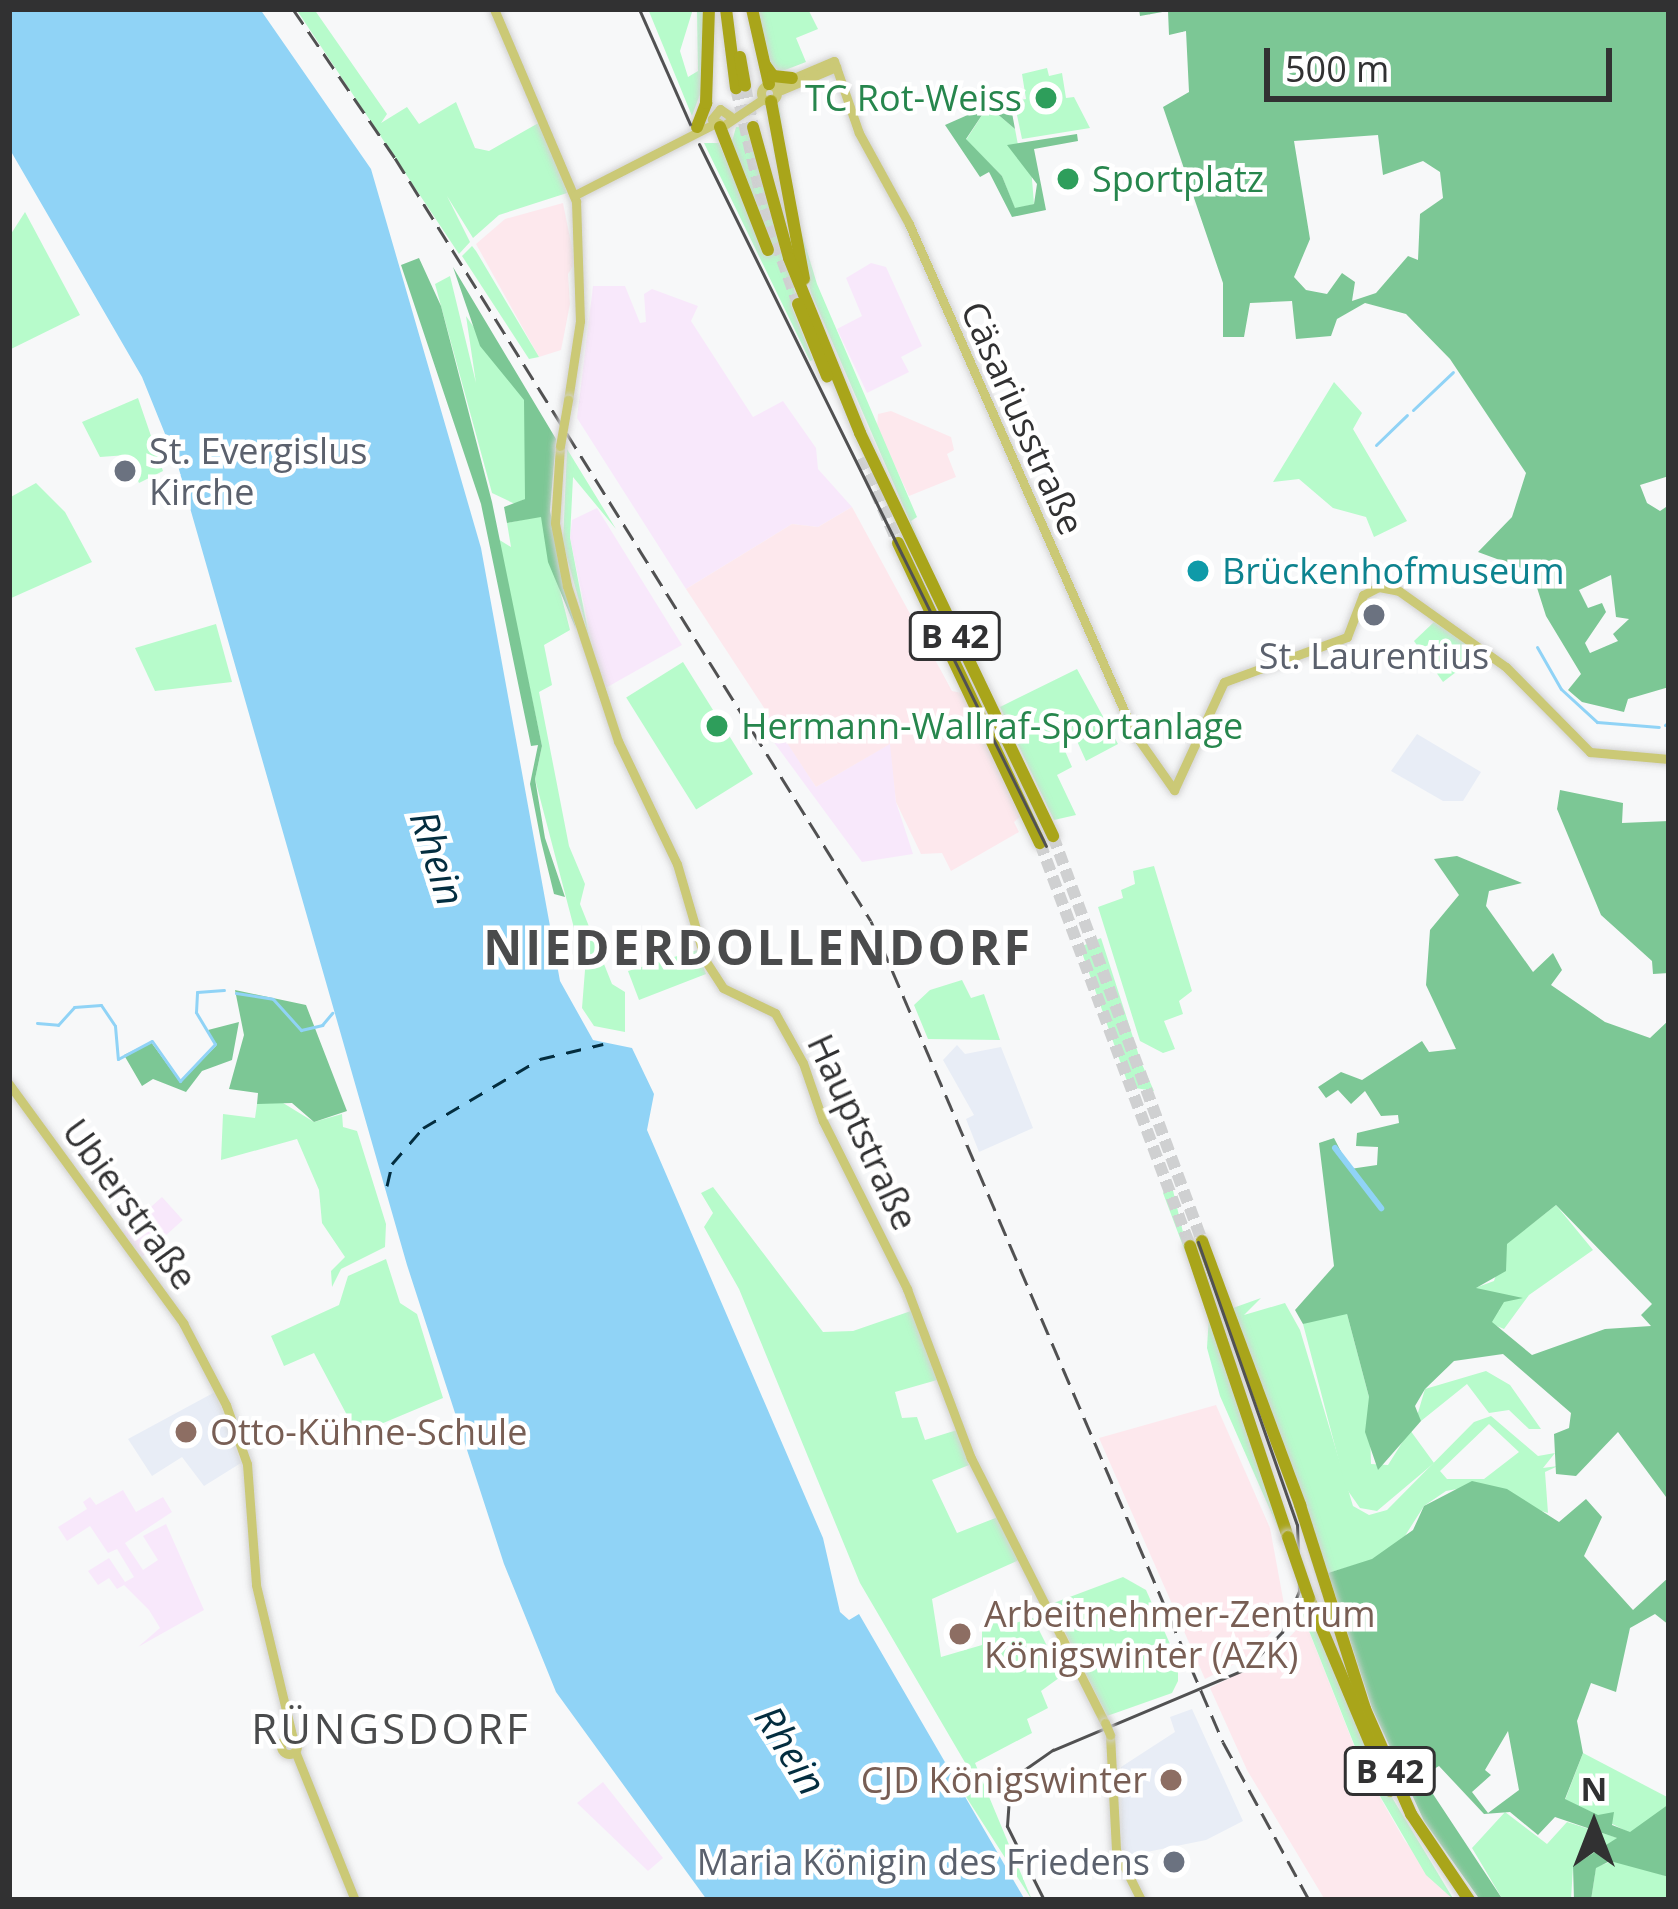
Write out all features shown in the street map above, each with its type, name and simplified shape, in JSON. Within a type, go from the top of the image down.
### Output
[{"type":"highway","points":[[709,9],[708,73],[697,130],[713,134],[728,150]]},
{"type":"highway","points":[[730,9],[740,87]]},
{"type":"highway","name":"B 42","points":[[752,9],[769,93],[799,305],[1047,839],[898,543]]},
{"type":"highway","points":[[762,58],[773,76],[793,77]]},
{"type":"highway","points":[[708,73],[728,150],[768,250]]},
{"type":"highway","name":"B 42","points":[[753,127],[799,305],[861,458]]},
{"type":"highway","name":"B 42","points":[[1459,1900],[1390,1790],[1309,1598],[1196,1243],[1316,1554],[1395,1782],[1469,1900]]},
{"type":"main road","name":"Hauptstraße","points":[[494,9],[570,177],[580,221],[580,321],[560,446],[556,523],[567,586],[620,746],[677,864],[706,960],[723,988],[775,1013],[801,1060],[823,1121],[907,1289],[971,1458],[1108,1729],[1116,1850],[1141,1900]]},
{"type":"main road","points":[[769,93],[793,77],[835,64]]},
{"type":"main road","points":[[574,194],[835,64]]},
{"type":"main road","name":"Cäsariusstraße","points":[[835,64],[859,134],[909,224],[1134,734],[1174,790],[1180,772]]},
{"type":"main road","points":[[570,177],[592,187]]},
{"type":"main road","points":[[580,221],[592,187]]},
{"type":"main road","points":[[1163,777],[1180,772],[1224,682],[1347,637],[1364,595],[1379,587],[1399,591],[1494,658],[1590,752],[1669,759]]},
{"type":"main road","name":"Ubierstraße","points":[[9,1084],[204,1358],[247,1464],[256,1585],[292,1745],[355,1900]]},
{"type":"shaded area","points":[[563,203],[575,263],[568,274],[570,304],[561,350],[539,357],[476,244],[505,219]]},
{"type":"shaded area","points":[[871,263],[886,267],[922,346],[901,357],[909,372],[867,393],[837,329],[862,316],[846,278]]},
{"type":"shaded area","points":[[593,286],[625,286],[640,323],[646,322],[644,294],[652,289],[698,306],[691,321],[753,417],[783,401],[816,448],[818,469],[852,507],[818,527],[792,524],[686,589],[577,418]]},
{"type":"shaded area","points":[[891,411],[951,437],[954,450],[947,454],[956,477],[909,496],[877,428],[878,414]]},
{"type":"shaded area","points":[[852,507],[952,691],[962,693],[1022,815],[1014,822],[1019,832],[951,871],[942,853],[921,854],[896,802],[890,744],[816,787],[686,589],[792,524],[818,527]]},
{"type":"shaded area","points":[[597,508],[682,645],[602,690],[570,538],[572,520]]},
{"type":"shaded area","points":[[770,715],[816,787],[891,743],[896,802],[913,854],[862,862],[759,722]]},
{"type":"shaded area","points":[[1417,734],[1481,772],[1463,801],[1443,801],[1391,771]]},
{"type":"shaded area","points":[[957,1045],[965,1054],[1001,1047],[1033,1128],[979,1152],[966,1119],[974,1115],[943,1060]]},
{"type":"shaded area","points":[[162,1197],[183,1220],[143,1256],[122,1233]]},
{"type":"shaded area","name":"Otto-Kühne-Schule","points":[[215,1392],[241,1463],[204,1486],[182,1457],[152,1476],[128,1439]]},
{"type":"shaded area","points":[[1216,1405],[1270,1528],[1286,1615],[1252,1655],[1205,1679],[1099,1438]]},
{"type":"shaded area","points":[[123,1490],[136,1512],[163,1497],[172,1512],[125,1543],[143,1570],[158,1560],[143,1536],[166,1524],[204,1610],[138,1647],[160,1628],[149,1610],[124,1585],[117,1589],[109,1578],[98,1585],[88,1571],[109,1558],[125,1582],[134,1577],[117,1549],[108,1553],[90,1526],[67,1541],[58,1527],[87,1509],[83,1502],[90,1497],[96,1505]]},
{"type":"shaded area","points":[[1305,1621],[1362,1766],[1405,1841],[1454,1900],[1325,1900],[1247,1770],[1210,1688],[1270,1657]]},
{"type":"shaded area","name":"CJD Königswinter","points":[[1192,1709],[1243,1821],[1206,1840],[1122,1857],[1121,1767],[1175,1732],[1170,1717]]},
{"type":"shaded area","points":[[603,1782],[663,1858],[648,1871],[577,1803]]},
{"type":"green space","points":[[296,9],[314,9],[387,114],[381,123],[407,107],[419,124],[456,102],[475,148],[489,151],[542,121],[567,193],[499,215],[473,238],[447,196],[470,242],[459,254]]},
{"type":"green space","points":[[648,9],[693,9],[680,51],[688,77],[698,71],[697,9],[705,9],[703,86],[692,116]]},
{"type":"green space","points":[[755,9],[808,9],[818,29],[796,38],[806,62],[780,72],[768,66]]},
{"type":"green space","points":[[1139,9],[1669,9],[1669,476],[1640,485],[1647,503],[1660,511],[1669,505],[1669,687],[1628,699],[1624,712],[1582,702],[1568,690],[1581,674],[1546,616],[1532,572],[1478,552],[1512,517],[1526,473],[1450,359],[1406,314],[1365,303],[1337,319],[1331,336],[1296,339],[1292,301],[1250,303],[1244,337],[1223,337],[1223,283],[1163,107],[1189,92],[1186,31],[1169,35],[1168,11],[1140,16]],"holes":[[[1378,135],[1383,175],[1423,161],[1440,172],[1443,198],[1420,214],[1418,260],[1408,256],[1376,293],[1352,301],[1355,282],[1342,273],[1327,294],[1306,290],[1294,277],[1310,239],[1294,141]],[[1611,575],[1616,617],[1629,619],[1613,634],[1618,641],[1590,653],[1585,643],[1606,612],[1602,603],[1588,608],[1579,590]]]},
{"type":"green space","name":"TC Rot-Weiss","points":[[1047,68],[1049,76],[1062,73],[1066,98],[1074,97],[1090,128],[1022,139],[1014,101],[1026,99],[1022,74]]},
{"type":"green space","points":[[1010,102],[1015,129],[988,106]]},
{"type":"green space","points":[[779,103],[791,198],[817,284],[917,517],[911,521],[922,549],[811,293],[771,110]]},
{"type":"green space","points":[[988,106],[1015,129],[1018,145],[1008,145],[1031,167],[1034,204],[1015,209],[1002,176],[966,140]]},
{"type":"green space","points":[[988,106],[966,139],[1002,176],[1015,208],[1034,204],[1037,184],[1007,145],[1077,134],[1078,141],[1034,149],[1046,210],[1012,217],[989,172],[980,177],[945,125]]},
{"type":"green space","points":[[746,126],[795,293],[791,305],[810,361],[704,143],[719,143],[764,251],[731,145],[736,127]]},
{"type":"green space","points":[[25,212],[80,315],[9,350],[9,237]]},
{"type":"green space","points":[[472,246],[539,357],[529,359],[462,256]]},
{"type":"green space","points":[[419,258],[441,306],[492,502],[542,746],[535,779],[545,838],[565,897],[554,894],[541,841],[530,784],[538,745],[531,746],[481,504],[401,265]]},
{"type":"green space","points":[[453,267],[556,439],[550,511],[576,629],[548,562],[541,517],[507,523],[504,507],[525,499],[524,400],[480,346]]},
{"type":"green space","points":[[450,276],[476,383],[466,316],[525,400],[525,499],[515,504],[492,493],[435,284]]},
{"type":"green space","points":[[1334,382],[1362,413],[1353,429],[1407,521],[1374,537],[1366,517],[1333,508],[1299,479],[1273,482]]},
{"type":"green space","points":[[138,398],[163,471],[139,483],[127,455],[100,457],[82,422]]},
{"type":"green space","points":[[567,449],[616,529],[573,477],[570,538],[589,637],[563,543]]},
{"type":"green space","points":[[36,483],[65,512],[92,562],[9,599],[9,498]]},
{"type":"green space","points":[[541,516],[570,630],[544,645],[552,685],[539,692],[569,846],[585,884],[580,904],[612,984],[625,992],[625,1032],[594,1026],[582,1008],[585,970],[535,779],[542,746],[498,539],[511,547],[507,523]]},
{"type":"green space","points":[[1434,622],[1481,653],[1443,682],[1414,641]]},
{"type":"green space","points":[[216,624],[232,682],[155,691],[135,648]]},
{"type":"green space","points":[[683,662],[753,774],[696,809],[626,698]]},
{"type":"green space","points":[[1077,669],[1118,744],[1086,761],[1072,730],[1058,735],[1072,767],[1057,775],[1076,815],[1054,820],[1000,707]]},
{"type":"green space","points":[[1560,790],[1623,803],[1622,823],[1669,821],[1669,973],[1653,974],[1652,961],[1601,915],[1557,809]]},
{"type":"green space","points":[[1457,856],[1522,883],[1489,891],[1486,906],[1533,972],[1553,953],[1562,970],[1551,985],[1605,1022],[1650,1038],[1669,1020],[1669,1501],[1618,1432],[1576,1476],[1556,1474],[1554,1434],[1569,1428],[1571,1413],[1503,1354],[1454,1361],[1425,1389],[1415,1406],[1421,1421],[1378,1470],[1365,1432],[1369,1397],[1347,1314],[1303,1324],[1295,1310],[1334,1266],[1319,1143],[1334,1138],[1350,1169],[1377,1165],[1378,1147],[1356,1146],[1357,1133],[1399,1123],[1398,1115],[1381,1116],[1365,1091],[1351,1104],[1338,1090],[1326,1098],[1318,1087],[1341,1072],[1362,1080],[1422,1041],[1429,1052],[1456,1049],[1426,985],[1430,930],[1459,895],[1434,859]],"holes":[[[1556,1205],[1652,1304],[1641,1315],[1651,1326],[1605,1329],[1532,1355],[1492,1322],[1504,1302],[1523,1298],[1476,1288],[1506,1271],[1507,1244]]]},
{"type":"green space","points":[[1154,866],[1192,991],[1179,1001],[1183,1014],[1164,1021],[1175,1049],[1163,1053],[1140,1041],[1098,907],[1123,898],[1121,890],[1135,884],[1133,871]]},
{"type":"green space","points":[[1101,938],[1154,1091],[1129,1087],[1080,947]]},
{"type":"green space","points":[[697,950],[706,974],[639,1000],[628,971]]},
{"type":"green space","points":[[962,980],[971,998],[984,994],[1000,1040],[928,1039],[914,1005],[930,990]]},
{"type":"green space","points":[[235,990],[306,1005],[347,1111],[314,1122],[292,1103],[257,1104],[258,1093],[229,1089],[244,1035]]},
{"type":"green space","points":[[239,1022],[232,1060],[202,1071],[186,1092],[153,1079],[142,1086],[124,1055],[151,1042],[180,1082],[216,1046],[208,1030]]},
{"type":"green space","points":[[275,1098],[314,1122],[342,1114],[343,1127],[357,1131],[386,1224],[385,1247],[341,1269],[332,1287],[331,1271],[345,1257],[322,1223],[319,1190],[297,1139],[221,1160],[223,1114],[255,1118],[257,1104]]},
{"type":"green space","points":[[1171,1182],[1187,1249],[1209,1315],[1163,1193]]},
{"type":"green space","points":[[713,1187],[823,1332],[853,1331],[911,1311],[937,1380],[895,1392],[902,1418],[917,1417],[925,1440],[957,1430],[969,1465],[932,1480],[957,1533],[998,1517],[1019,1560],[932,1599],[941,1657],[982,1645],[982,1628],[998,1619],[1001,1627],[1033,1618],[1050,1652],[1062,1647],[1074,1667],[1041,1691],[1048,1708],[1027,1719],[1032,1733],[975,1763],[1032,1900],[963,1792],[977,1783],[860,1583],[739,1289],[704,1227],[713,1213],[701,1193]]},
{"type":"green space","points":[[1556,1205],[1593,1250],[1529,1295],[1504,1329],[1487,1322],[1476,1313],[1483,1304],[1500,1311],[1472,1289],[1494,1281],[1506,1244]]},
{"type":"green space","points":[[386,1259],[400,1303],[417,1314],[443,1398],[357,1434],[314,1353],[284,1366],[271,1336],[339,1305],[348,1276]]},
{"type":"green space","points":[[1261,1298],[1244,1315],[1285,1303],[1300,1330],[1353,1506],[1369,1515],[1387,1510],[1474,1422],[1491,1416],[1538,1456],[1555,1453],[1543,1468],[1558,1466],[1545,1472],[1548,1513],[1463,1488],[1446,1491],[1424,1506],[1403,1539],[1372,1560],[1328,1573],[1233,1308]],"holes":[[[1489,1424],[1519,1452],[1484,1479],[1447,1479],[1440,1471]]]},
{"type":"green space","points":[[1331,1312],[1347,1314],[1369,1397],[1371,1464],[1388,1465],[1410,1430],[1434,1463],[1377,1511],[1360,1508],[1346,1488],[1303,1324]]},
{"type":"green space","points":[[1209,1315],[1286,1546],[1220,1396],[1207,1348]]},
{"type":"green space","points":[[1486,1371],[1510,1385],[1541,1429],[1529,1429],[1509,1410],[1489,1413],[1467,1384],[1421,1421],[1417,1416],[1425,1389]]},
{"type":"green space","points":[[1472,1481],[1507,1489],[1559,1522],[1586,1499],[1602,1517],[1584,1556],[1633,1610],[1669,1577],[1669,1625],[1655,1614],[1630,1628],[1616,1692],[1591,1683],[1577,1721],[1583,1753],[1565,1799],[1598,1815],[1614,1812],[1612,1825],[1630,1832],[1669,1804],[1669,1877],[1610,1861],[1596,1868],[1591,1900],[1574,1900],[1573,1866],[1617,1838],[1555,1817],[1538,1835],[1510,1812],[1484,1814],[1439,1766],[1429,1772],[1433,1794],[1503,1900],[1480,1900],[1424,1821],[1372,1708],[1328,1573],[1372,1559],[1413,1530],[1424,1506]],"holes":[[[1508,1731],[1519,1790],[1488,1813],[1472,1792],[1491,1775],[1485,1770]]]},
{"type":"green space","points":[[1123,1577],[1146,1590],[1178,1662],[1178,1681],[1172,1693],[1107,1716],[1051,1604]]},
{"type":"green space","points":[[1303,1590],[1376,1771],[1454,1900],[1426,1875],[1363,1767],[1298,1603]]},
{"type":"green space","points":[[1583,1753],[1669,1798],[1667,1807],[1630,1833],[1565,1800]]},
{"type":"green space","points":[[1505,1812],[1547,1844],[1567,1822],[1618,1838],[1573,1866],[1571,1900],[1503,1900],[1472,1848]]},
{"type":"green space","points":[[1616,1860],[1669,1877],[1669,1900],[1591,1900],[1596,1867]]},
{"type":"water","name":"Rhein","points":[[9,9],[260,9],[371,169],[481,548],[560,981],[593,1040],[632,1048],[654,1094],[647,1130],[823,1538],[840,1612],[849,1620],[859,1614],[1025,1900],[707,1900],[556,1692],[504,1564],[407,1265],[178,466],[142,377],[9,148]]},
{"type":"waterway","points":[[1413,410],[1453,372]]},
{"type":"waterway","points":[[1376,445],[1407,415]]},
{"type":"waterway","points":[[1537,647],[1561,689],[1597,722],[1659,727]]},
{"type":"waterway","points":[[1665,725],[1669,722]]},
{"type":"waterway","points":[[37,1023],[58,1025],[74,1007],[101,1005],[115,1026],[118,1059],[152,1041],[180,1081],[215,1044],[196,1012],[197,992],[224,990]]},
{"type":"waterway","points":[[236,993],[273,999],[301,1030],[322,1025],[332,1013]]},
{"type":"waterway","points":[[1335,1148],[1381,1208]]},
{"type":"ferry route","points":[[387,1186],[392,1164],[423,1128],[540,1059],[603,1044]]},
{"type":"tunnel","points":[[745,86],[753,127]]},
{"type":"tunnel","points":[[736,88],[764,209],[798,304]]},
{"type":"tunnel","points":[[861,458],[898,543]]},
{"type":"tunnel","points":[[1053,836],[1202,1241]]},
{"type":"tunnel","points":[[1040,843],[1190,1246]]},
{"type":"tram line","points":[[639,9],[690,124]]},
{"type":"tram line","points":[[699,144],[1046,846]]},
{"type":"tram line","points":[[1044,1900],[1007,1826],[1009,1797],[1021,1772],[1053,1750],[1246,1669],[1282,1632],[1299,1591],[1297,1525],[1198,1242]]},
{"type":"railway","points":[[293,9],[395,158],[871,921],[1223,1742],[1309,1900]]},
{"type":"place","name":"TC Rot-Weiss","points":[[1046,98]]},
{"type":"place","name":"Sportplatz","points":[[1068,179]]},
{"type":"place","name":"St. Evergislus Kirche","points":[[125,471]]},
{"type":"place","name":"Brückenhofmuseum","points":[[1198,571]]},
{"type":"place","name":"St. Laurentius","points":[[1374,615]]},
{"type":"place","name":"Hermann-Wallraf-Sportanlage","points":[[717,726]]},
{"type":"place","name":"Otto-Kühne-Schule","points":[[186,1432]]},
{"type":"place","name":"Arbeitnehmer-Zentrum Königswinter (AZK)","points":[[960,1634]]},
{"type":"place","name":"CJD Königswinter","points":[[1171,1780]]},
{"type":"place","name":"Maria Königin des Friedens","points":[[1174,1862]]},
{"type":"district","name":"NIEDERDOLLENDORF","points":[[758,947]]},
{"type":"district","name":"RÜNGSDORF","points":[[391,1728]]}]
